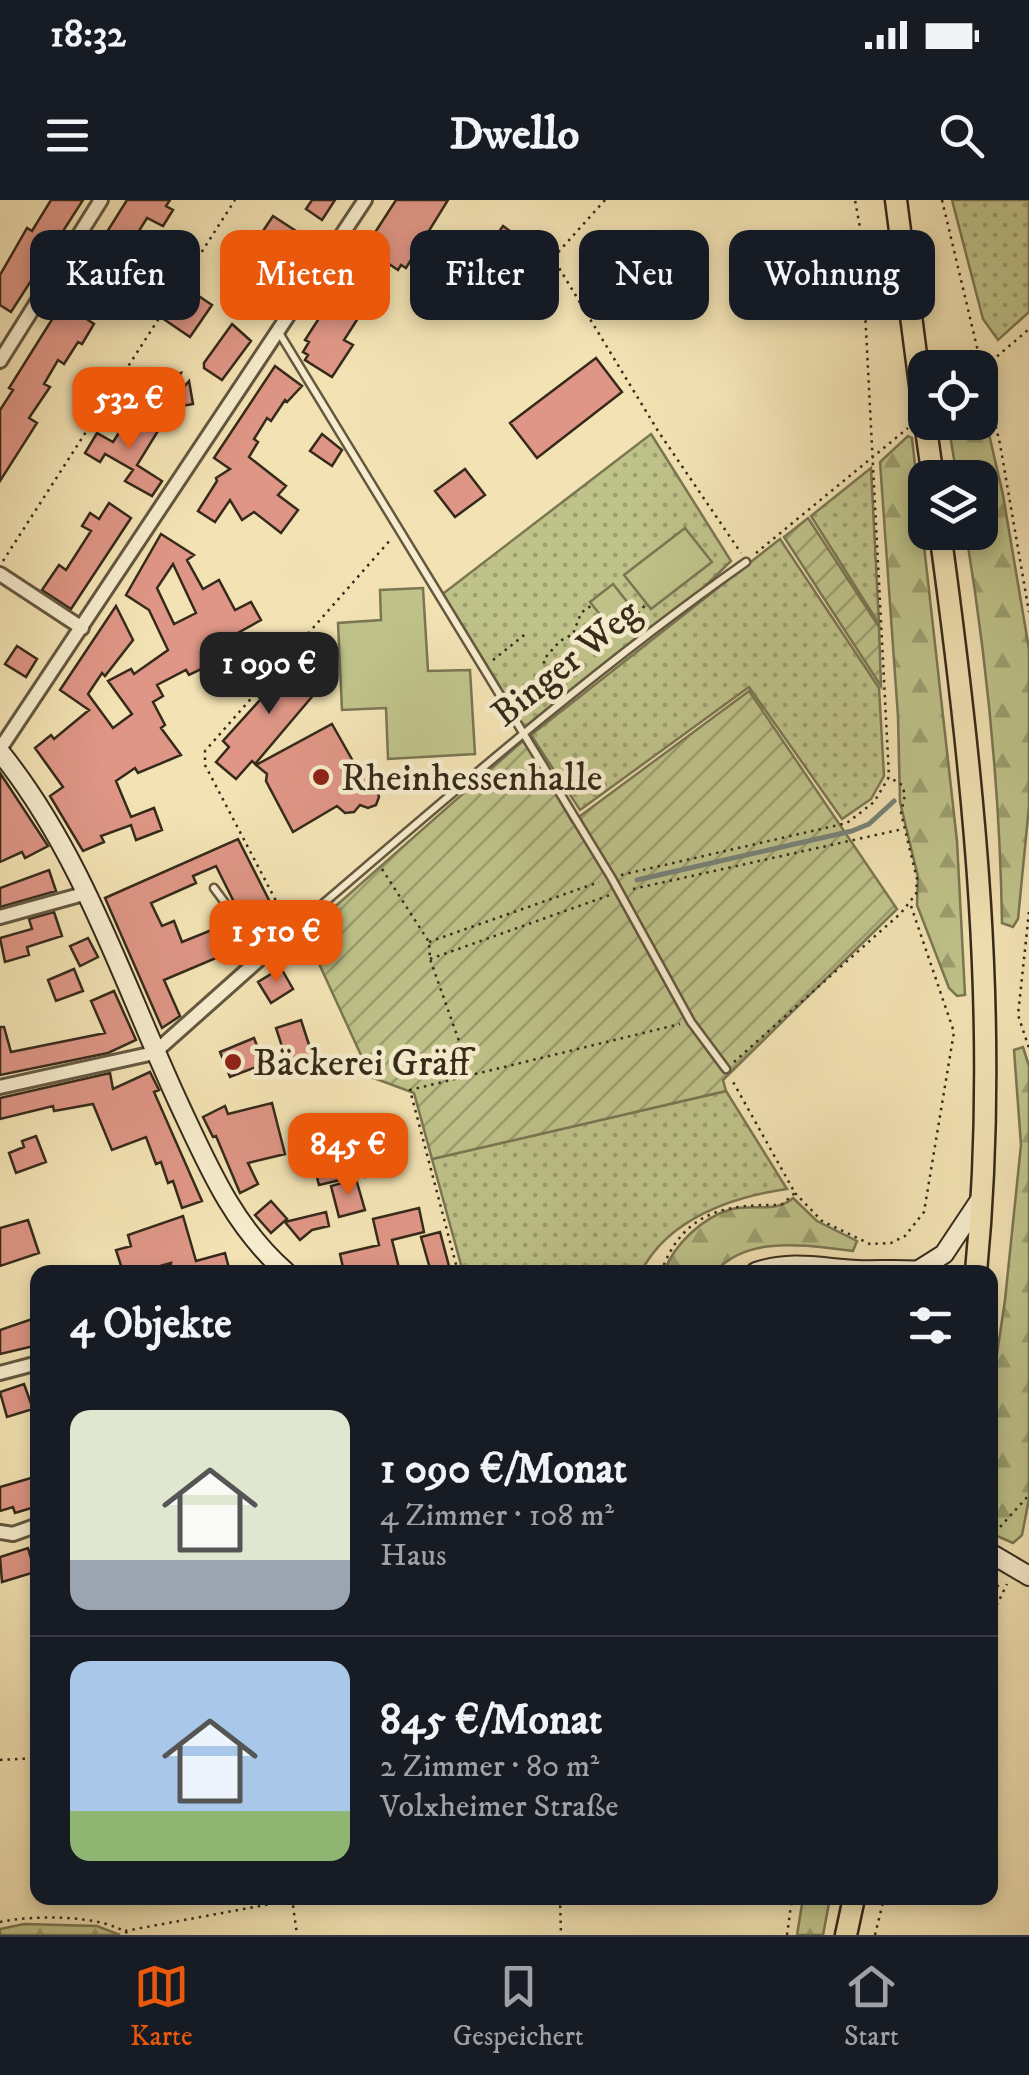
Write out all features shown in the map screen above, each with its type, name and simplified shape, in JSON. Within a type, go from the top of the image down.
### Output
[{"type":"main road","points":[[896,200],[915,350]]},
{"type":"main road","points":[[943,550],[966,718],[978,854],[987,1103],[977,1265]]},
{"type":"main road","points":[[0,750],[51,823],[87,893],[154,1053],[222,1195],[246,1232],[279,1265]]},
{"type":"main road","points":[[931,1265],[950,1248],[983,1196]]},
{"type":"main road","points":[[998,1558],[1029,1576]]},
{"type":"main road","points":[[846,1935],[852,1905]]},
{"type":"street","points":[[0,361],[101,200]]},
{"type":"street","points":[[0,750],[365,200]]},
{"type":"street","points":[[0,574],[82,628]]},
{"type":"street","points":[[0,918],[87,893]]},
{"type":"street","name":"Binger Weg","points":[[154,1053],[291,930]]},
{"type":"street","points":[[0,1087],[154,1053]]},
{"type":"street","points":[[0,1373],[30,1365]]},
{"type":"street","points":[[0,1532],[13,1534],[30,1528]]},
{"type":"lane","points":[[277,331],[611,877],[691,1022],[726,1069]]},
{"type":"lane","name":"Binger Weg","points":[[291,930],[524,732],[746,562]]},
{"type":"lane","points":[[214,888],[264,956]]},
{"type":"path","points":[[0,566],[235,200]]},
{"type":"path","points":[[606,200],[553,258],[658,430],[746,562],[873,455],[908,431]]},
{"type":"path","points":[[430,942],[611,877],[847,822],[874,802],[889,777],[861,233],[855,200]]},
{"type":"path","points":[[942,200],[976,350]]},
{"type":"path","points":[[998,355],[1029,329]]},
{"type":"path","points":[[998,436],[1029,612]]},
{"type":"path","points":[[291,930],[206,765],[204,751],[400,529]]},
{"type":"path","points":[[637,614],[646,604]]},
{"type":"path","points":[[567,698],[544,665],[544,659],[560,640],[574,634],[581,612],[592,605]]},
{"type":"path","points":[[484,668],[528,632]]},
{"type":"path","points":[[889,777],[902,786],[905,795],[900,812],[917,880],[916,894],[910,904],[726,1069],[795,1193],[822,1221],[870,1244],[891,1243],[904,1236],[924,1212],[954,1032],[910,904]]},
{"type":"path","points":[[430,959],[619,892],[904,829]]},
{"type":"path","points":[[376,859],[430,942],[430,959],[472,1076]]},
{"type":"path","points":[[1029,912],[1018,1015],[1029,1048]]},
{"type":"path","points":[[456,1265],[410,1090],[691,1022]]},
{"type":"path","points":[[666,1265],[690,1229],[715,1210],[740,1204],[781,1206],[795,1193]]},
{"type":"path","points":[[998,1528],[1029,1494]]},
{"type":"path","points":[[998,1600],[1009,1581]]},
{"type":"path","points":[[998,1586],[1003,1589]]},
{"type":"path","points":[[0,1760],[30,1758]]},
{"type":"path","points":[[0,1922],[86,1919],[125,1930],[260,1905]]},
{"type":"path","points":[[293,1905],[297,1935]]},
{"type":"path","points":[[560,1905],[560,1935]]},
{"type":"path","points":[[786,1935],[791,1905]]},
{"type":"path","points":[[875,1935],[882,1905]]},
{"type":"path","points":[[125,1930],[130,1935]]},
{"type":"green space","points":[[952,200],[1029,200],[1029,312],[998,340],[983,319]]},
{"type":"green space","points":[[651,434],[731,561],[689,602],[523,732],[440,596]]},
{"type":"green space","points":[[908,436],[912,440],[914,460],[908,460],[908,550],[925,550],[957,841],[965,995],[957,996],[949,988],[917,905],[918,877],[900,802],[880,462]]},
{"type":"green space","points":[[951,440],[990,440],[995,460],[954,460]]},
{"type":"green space","points":[[871,468],[879,624],[811,516]]},
{"type":"green space","points":[[998,473],[1029,649],[1029,806],[1018,919],[1013,927],[1002,923],[991,727],[968,550],[998,550]]},
{"type":"green space","points":[[808,518],[879,627],[881,686],[784,537]]},
{"type":"green space","points":[[685,528],[712,562],[651,609],[624,575]]},
{"type":"green space","points":[[780,539],[879,688],[884,776],[871,799],[842,819],[749,687],[580,810],[531,735]]},
{"type":"green space","points":[[613,584],[640,618],[617,636],[590,602]]},
{"type":"green space","points":[[423,588],[428,671],[470,670],[475,754],[388,759],[386,708],[342,710],[338,623],[381,620],[380,590]]},
{"type":"green space","points":[[749,691],[897,909],[723,1080],[726,1091],[432,1159],[414,1093],[371,1077],[305,933],[525,739],[572,822]]},
{"type":"green space","points":[[1023,1047],[1029,1066],[1029,1499],[1022,1535],[1013,1543],[998,1536],[998,1347],[1021,1145],[1014,1050]]},
{"type":"green space","points":[[726,1091],[787,1189],[744,1198],[703,1214],[667,1238],[646,1265],[461,1265],[432,1159]]},
{"type":"green space","points":[[793,1198],[817,1221],[857,1241],[853,1251],[780,1245],[745,1252],[723,1265],[668,1265],[682,1242],[711,1218],[732,1209],[787,1203]]},
{"type":"green space","points":[[802,1905],[829,1905],[823,1935],[797,1935]]},
{"type":"green space","points":[[24,1924],[97,1926],[120,1935],[0,1935],[0,1929]]},
{"type":"building","points":[[51,200],[83,200],[64,230],[33,230]]},
{"type":"building","points":[[127,200],[170,200],[166,206],[173,210],[163,226],[147,218],[140,230],[108,230]]},
{"type":"building","points":[[312,200],[335,200],[322,220],[306,209]]},
{"type":"building","points":[[396,200],[448,200],[429,230],[410,230],[410,262],[406,268],[401,265],[398,270],[390,265],[390,230],[377,230]]},
{"type":"building","points":[[273,216],[295,230],[264,230]]},
{"type":"building","points":[[27,228],[30,230],[30,282],[11,312],[0,305],[0,275]]},
{"type":"building","points":[[200,297],[212,305],[190,337],[165,320],[200,320]]},
{"type":"building","points":[[52,320],[88,320],[94,324],[64,364],[58,360],[44,384],[50,387],[29,418],[37,423],[0,481],[0,410],[13,390],[9,388]]},
{"type":"building","points":[[318,320],[357,320],[344,340],[353,345],[332,377],[305,360],[308,355],[303,352],[309,342],[305,340]]},
{"type":"building","points":[[232,324],[251,341],[222,380],[204,368],[204,363]]},
{"type":"building","points":[[596,358],[622,392],[537,458],[510,423]]},
{"type":"building","points":[[275,366],[302,386],[285,400],[271,421],[267,418],[254,439],[258,442],[249,457],[286,486],[278,495],[298,510],[281,533],[254,512],[242,520],[230,500],[215,522],[198,511],[216,478],[230,469],[214,458]]},
{"type":"building","points":[[181,373],[161,418],[154,378]]},
{"type":"building","points":[[189,381],[193,404],[165,409]]},
{"type":"building","points":[[131,414],[158,431],[137,465],[162,481],[152,496],[125,481],[133,470],[105,454],[100,462],[85,453],[97,433],[113,442]]},
{"type":"building","points":[[322,434],[342,450],[332,466],[310,451]]},
{"type":"building","points":[[465,469],[485,495],[455,517],[435,491]]},
{"type":"building","points":[[109,503],[131,518],[71,609],[42,590],[59,565],[66,570],[91,531],[82,526],[90,513],[99,519]]},
{"type":"building","points":[[161,534],[194,555],[187,560],[203,589],[219,580],[235,610],[251,602],[261,620],[229,638],[237,652],[157,685],[163,696],[153,702],[165,725],[161,728],[181,755],[138,773],[135,768],[116,781],[131,817],[154,808],[162,830],[136,840],[131,825],[101,836],[104,842],[83,851],[50,796],[63,787],[35,748],[51,735],[54,739],[89,710],[60,690],[116,606],[133,640],[88,694],[113,728],[132,714],[108,681],[131,669],[134,674],[168,650],[149,610],[126,595]],"holes":[[[173,564],[196,613],[174,624],[157,588]]]},
{"type":"building","points":[[17,646],[37,659],[26,677],[5,664]]},
{"type":"building","points":[[305,650],[320,664],[305,683],[316,692],[255,764],[252,761],[236,779],[216,762],[229,747],[223,741]]},
{"type":"building","name":"Rheinhessenhalle","points":[[332,724],[358,770],[366,768],[374,773],[379,797],[376,805],[360,805],[354,812],[345,813],[337,806],[293,832],[266,781],[267,774],[256,765]]},
{"type":"building","points":[[0,773],[48,846],[25,858],[22,852],[0,862]]},
{"type":"building","points":[[238,839],[275,912],[250,925],[216,866],[193,876],[196,883],[151,903],[162,926],[174,921],[182,942],[219,927],[228,948],[228,953],[164,980],[180,1016],[162,1028],[105,898]]},
{"type":"building","points":[[49,870],[56,891],[0,907],[0,888]]},
{"type":"building","points":[[54,912],[62,936],[27,947],[29,955],[5,962],[0,938],[32,929],[29,919]]},
{"type":"building","points":[[88,938],[98,957],[80,966],[70,946]]},
{"type":"building","points":[[281,968],[293,989],[271,1003],[258,982]]},
{"type":"building","points":[[74,969],[83,991],[56,1001],[48,980]]},
{"type":"building","points":[[114,991],[136,1040],[108,1053],[0,1075],[0,1027],[4,1027],[11,1052],[105,1033],[91,1001]]},
{"type":"building","points":[[301,1020],[313,1057],[288,1065],[276,1028]]},
{"type":"building","points":[[254,1038],[264,1064],[230,1077],[220,1052]]},
{"type":"building","points":[[150,1072],[159,1090],[154,1092],[202,1201],[182,1208],[173,1181],[168,1183],[161,1162],[156,1164],[146,1137],[112,1150],[93,1104],[54,1111],[53,1106],[0,1119],[0,1098],[110,1073],[113,1089]]},
{"type":"building","points":[[272,1103],[285,1154],[248,1163],[258,1184],[240,1193],[216,1136],[213,1137],[203,1117],[225,1106],[228,1114]]},
{"type":"building","points":[[36,1136],[46,1162],[16,1173],[9,1153],[24,1147],[22,1141]]},
{"type":"building","points":[[331,1146],[340,1180],[319,1185],[313,1162]]},
{"type":"building","points":[[398,1149],[402,1168],[365,1177],[360,1159]]},
{"type":"building","points":[[356,1179],[365,1210],[339,1217],[331,1186]]},
{"type":"building","points":[[271,1201],[287,1219],[271,1233],[255,1215]]},
{"type":"building","points":[[419,1208],[424,1232],[392,1240],[398,1265],[342,1265],[340,1254],[379,1245],[373,1219]]},
{"type":"building","points":[[326,1212],[329,1226],[312,1230],[300,1240],[285,1222]]},
{"type":"building","points":[[183,1216],[196,1261],[225,1253],[228,1265],[121,1265],[116,1250],[131,1246],[128,1235]]},
{"type":"building","points":[[28,1220],[39,1253],[0,1266],[0,1228]]},
{"type":"building","points":[[440,1232],[449,1265],[429,1265],[421,1237]]},
{"type":"building","points":[[30,1320],[30,1347],[0,1354],[0,1330]]},
{"type":"building","points":[[24,1384],[30,1410],[7,1417],[0,1392]]},
{"type":"building","points":[[30,1478],[30,1508],[15,1513],[13,1507],[0,1511],[0,1487]]},
{"type":"building","points":[[28,1548],[30,1574],[2,1582],[0,1557]]},
{"type":"waterway","points":[[637,880],[852,831],[869,824],[894,801]]},
{"type":"place","name":"Rheinhessenhalle","points":[[321,777]]},
{"type":"place","name":"Bäckerei Gräff","points":[[233,1062]]}]
